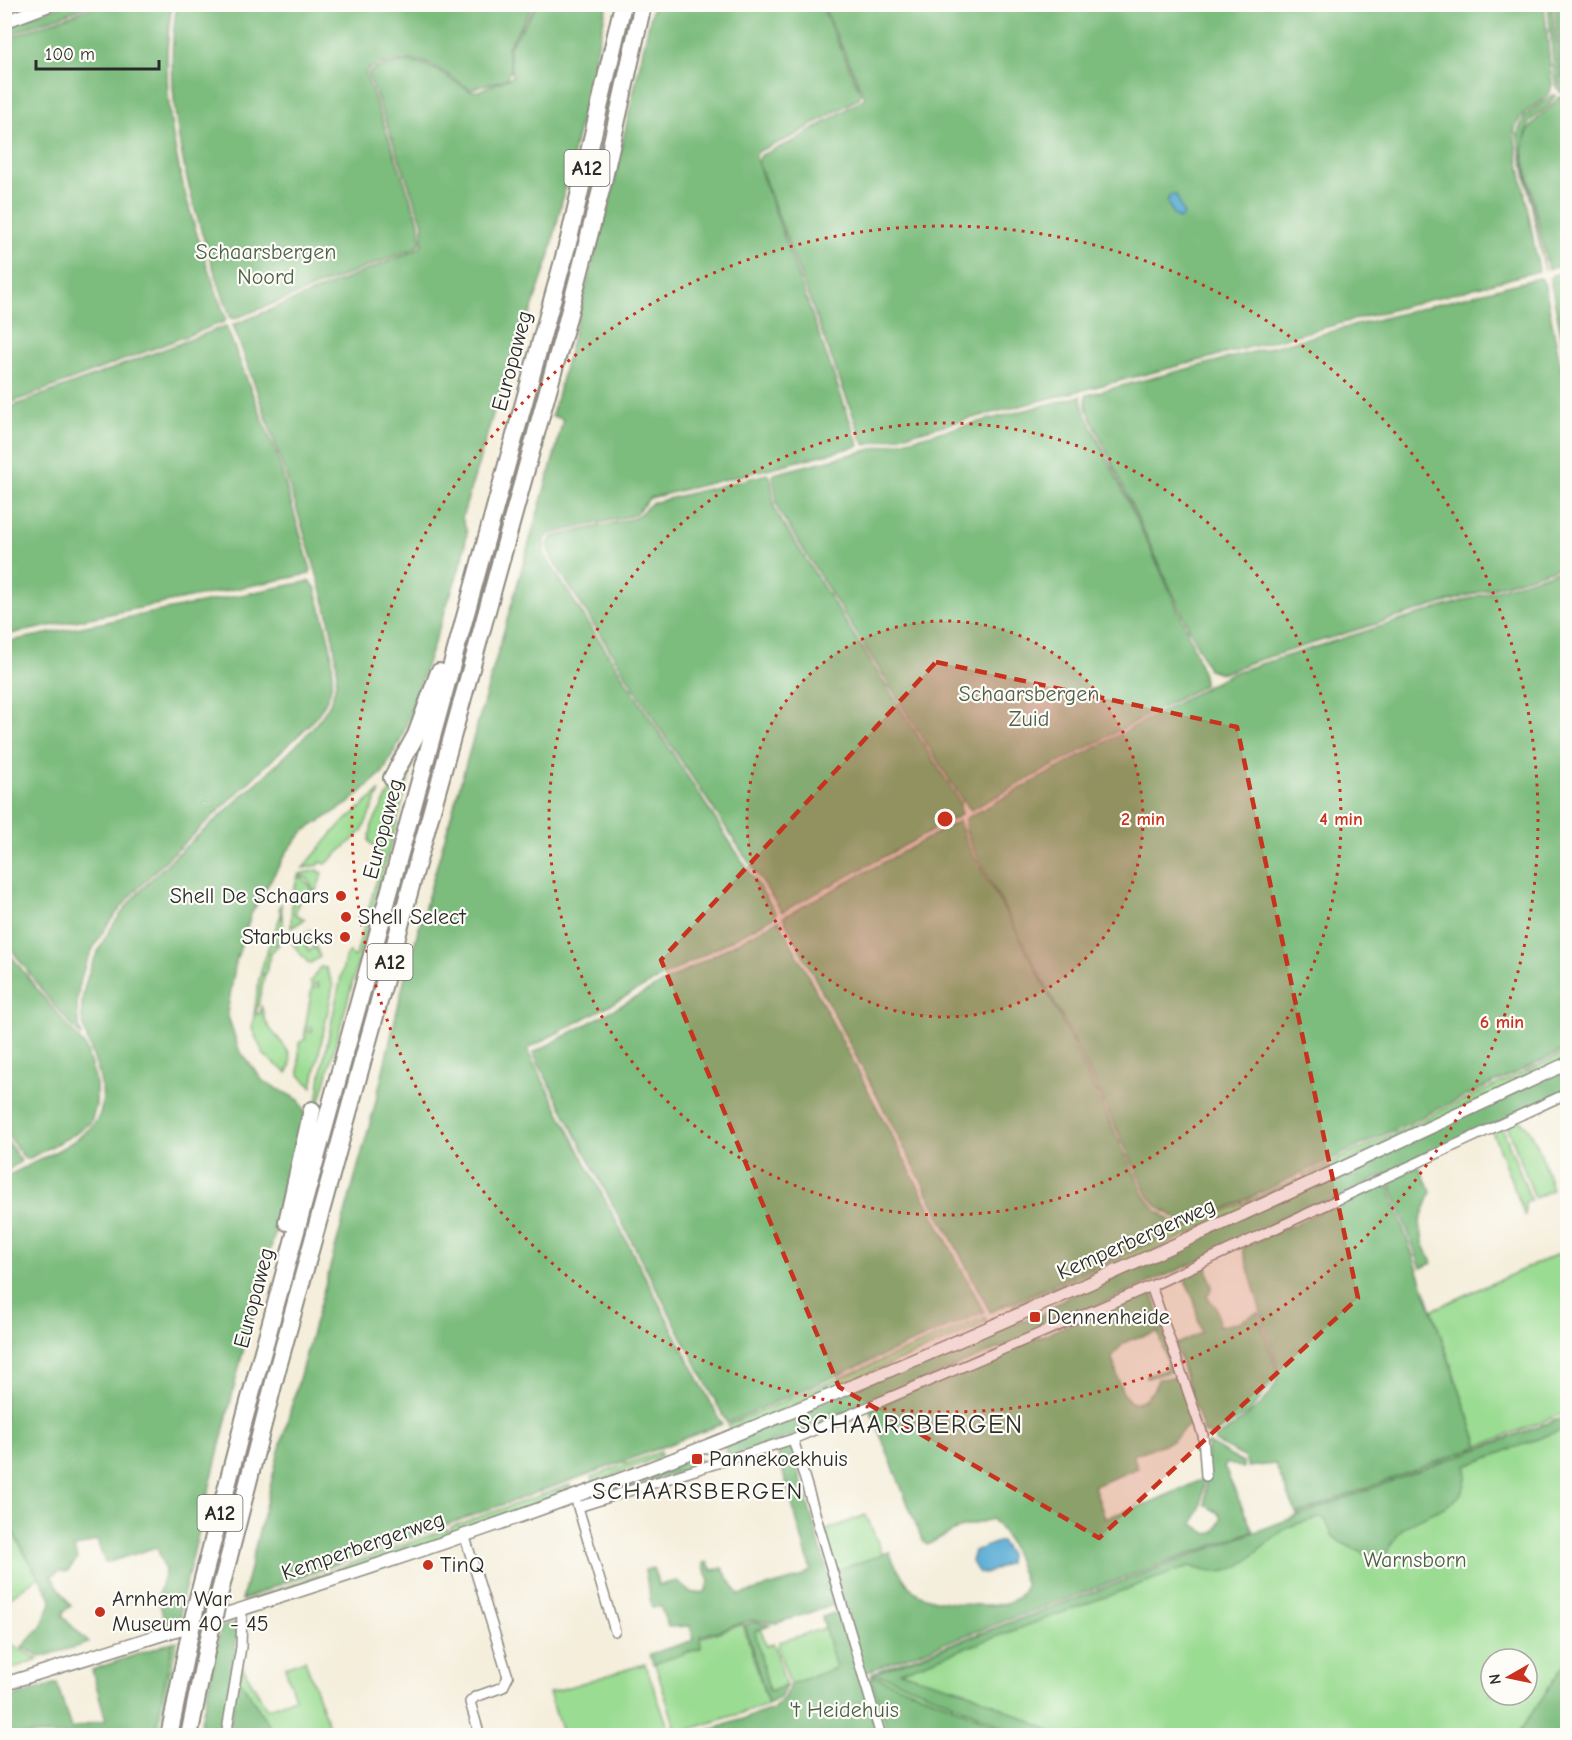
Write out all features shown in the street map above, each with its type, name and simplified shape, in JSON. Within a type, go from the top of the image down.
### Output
[{"type":"highway","name":"Europaweg","points":[[169,1736],[186,1648],[244,1419],[569,239],[623,4]]},
{"type":"highway","name":"Europaweg","points":[[189,1736],[218,1599],[282,1351],[572,303],[603,182],[643,4]]},
{"type":"highway","name":"A12","points":[[392,777],[416,735],[433,691],[474,557],[502,483]]},
{"type":"highway","name":"A12","points":[[244,1419],[257,1334],[312,1110]]},
{"type":"main road","points":[[4,22],[52,4]]},
{"type":"main road","name":"Kemperbergerweg","points":[[4,1684],[242,1610],[464,1534],[717,1442],[1130,1266],[1568,1063]]},
{"type":"street","points":[[578,1507],[793,1439],[1151,1286],[1568,1093]]},
{"type":"street","points":[[1151,1286],[1203,1435],[1206,1476]]},
{"type":"street","points":[[793,1439],[881,1736]]},
{"type":"street","points":[[717,1442],[724,1461]]},
{"type":"street","points":[[574,1494],[615,1631]]},
{"type":"street","name":"Kemperbergerweg","points":[[464,1534],[508,1677],[503,1687],[476,1697],[470,1702],[480,1736]]},
{"type":"street","points":[[226,1736],[241,1647],[242,1610]]},
{"type":"highlighted area","points":[[936,662],[1237,727],[1358,1298],[1099,1538],[839,1387],[661,960]]},
{"type":"green space","name":"Schaarsbergen Noord","points":[[177,4],[534,5],[507,48],[511,69],[506,79],[471,89],[434,66],[405,60],[381,64],[365,72],[420,225],[420,243],[415,248],[234,319],[231,318],[205,243],[184,164],[173,84],[173,44]]},
{"type":"green space","points":[[63,5],[91,5],[5,36],[4,26]]},
{"type":"green space","points":[[99,5],[172,5],[167,45],[167,85],[171,125],[188,205],[226,319],[224,322],[5,405],[5,39]]},
{"type":"green space","points":[[537,5],[607,5],[549,258],[513,364],[506,371],[462,518],[467,532],[463,558],[402,737],[383,772],[349,803],[304,831],[288,850],[251,914],[236,961],[227,1013],[239,1050],[263,1081],[299,1100],[305,1113],[302,1132],[242,1355],[181,1604],[181,1618],[165,1623],[158,1597],[165,1571],[157,1547],[105,1563],[97,1540],[74,1548],[77,1559],[67,1572],[59,1571],[51,1576],[71,1606],[63,1612],[63,1617],[89,1643],[41,1657],[22,1647],[41,1627],[52,1600],[5,1518],[5,1177],[80,1137],[98,1117],[102,1104],[102,1090],[82,1018],[83,993],[97,953],[109,931],[123,911],[156,874],[270,771],[312,728],[330,703],[336,681],[337,664],[334,643],[319,583],[280,458],[233,325],[416,250],[422,245],[423,224],[368,73],[387,65],[417,63],[435,69],[471,91],[478,91],[512,77],[509,48]]},
{"type":"green space","points":[[653,5],[821,5],[861,94],[859,98],[794,136],[759,151],[755,156],[859,446],[650,498],[634,515],[550,534],[544,540],[544,552],[552,567],[776,913],[775,917],[529,1048],[528,1052],[722,1424],[242,1600],[279,1451],[374,1109],[405,977],[556,449],[563,419],[552,416],[613,185]]},
{"type":"green space","points":[[823,5],[1544,5],[1552,85],[1549,93],[1520,118],[1514,135],[1539,271],[866,445],[758,162],[761,155],[796,140],[865,98]]},
{"type":"green space","points":[[1548,5],[1552,5],[1560,76],[1558,89],[1555,84]]},
{"type":"green space","points":[[1555,5],[1567,5],[1567,93],[1560,92],[1562,79]]},
{"type":"green space","points":[[1552,95],[1556,95],[1548,106],[1529,122],[1522,151],[1545,270],[1517,135],[1524,117]]},
{"type":"green space","points":[[1567,96],[1567,265],[1548,269],[1523,151],[1528,132],[1534,122],[1558,98]]},
{"type":"green space","points":[[1568,271],[1567,363],[1550,279],[1553,275]]},
{"type":"green space","points":[[1538,278],[1542,279],[1545,286],[1567,399],[1567,565],[1228,671],[1218,673],[1208,669],[1086,407],[1086,395]]},
{"type":"green space","points":[[226,326],[277,456],[311,570],[309,574],[5,635],[5,409]]},
{"type":"green space","name":"Schaarsbergen Zuid","points":[[1081,396],[1083,408],[1172,597],[1201,668],[1204,685],[971,810],[963,801],[778,510],[773,474]]},
{"type":"green space","points":[[767,474],[771,479],[775,511],[960,802],[961,815],[782,912],[662,732],[552,559],[547,546],[552,537],[635,518],[652,503]]},
{"type":"green space","points":[[1567,568],[1567,1049],[1189,1226],[1186,1225],[1157,1206],[1148,1195],[1073,1038],[970,843],[965,828],[965,819],[1232,673]]},
{"type":"green space","points":[[310,581],[315,587],[332,654],[332,681],[325,703],[305,729],[151,875],[109,924],[92,950],[81,978],[77,1007],[82,1037],[51,1002],[5,941],[5,642]]},
{"type":"green space","points":[[421,734],[318,1108],[316,1108],[345,958],[350,952],[353,957],[356,955],[383,856],[369,841],[372,825]]},
{"type":"green space","points":[[380,791],[362,831],[326,864],[320,862],[319,865],[303,868],[338,827]]},
{"type":"green space","points":[[959,821],[967,844],[1020,938],[1071,1039],[1145,1196],[1155,1209],[1182,1228],[990,1312],[783,917]]},
{"type":"green space","points":[[317,870],[323,873],[315,893],[308,879],[299,874]]},
{"type":"green space","points":[[298,876],[310,886],[313,901],[300,897],[295,914],[305,919],[291,928],[292,896]]},
{"type":"green space","points":[[281,904],[283,926],[279,942],[272,939],[271,943],[279,944],[272,952],[267,951],[281,915],[279,908]]},
{"type":"green space","points":[[779,920],[984,1312],[727,1423],[533,1053]]},
{"type":"green space","points":[[310,930],[310,935],[302,939],[309,951],[314,948],[308,938],[311,936],[320,957],[309,964],[292,943]]},
{"type":"green space","points":[[4,947],[85,1046],[96,1081],[96,1106],[91,1122],[75,1134],[28,1159],[25,1159],[5,1132]]},
{"type":"green space","points":[[266,953],[271,954],[265,975],[263,974],[256,1014],[260,1014],[261,1006],[267,1024],[285,1047],[290,1059],[287,1073],[264,1055],[252,1029],[259,980]]},
{"type":"green space","points":[[320,967],[326,968],[333,986],[312,1087],[299,1074],[299,1043],[305,1039],[305,1030],[312,1032],[312,1027],[305,1029],[312,988],[319,987],[318,983],[312,986],[310,982]]},
{"type":"green space","points":[[1567,1052],[1567,1059],[1306,1181],[1303,1176]]},
{"type":"green space","points":[[1567,1068],[1567,1090],[1235,1245],[1044,1329],[1038,1317],[1064,1299]]},
{"type":"green space","points":[[1518,1120],[1530,1131],[1535,1140],[1552,1190],[1535,1198],[1507,1125]]},
{"type":"green space","points":[[1502,1127],[1531,1200],[1525,1202],[1525,1216],[1492,1131]]},
{"type":"green space","points":[[5,1138],[21,1161],[4,1172]]},
{"type":"green space","points":[[1417,1167],[1420,1168],[1431,1192],[1420,1222],[1423,1242],[1432,1263],[1421,1268],[1389,1180]]},
{"type":"green space","points":[[1298,1179],[1300,1184],[1044,1299],[1014,1308],[1013,1305]]},
{"type":"green space","points":[[1387,1181],[1479,1446],[1297,1514],[1275,1464],[1248,1467],[1244,1457],[1215,1442],[1215,1439],[1260,1405],[1280,1375],[1242,1248]]},
{"type":"green space","points":[[1567,1250],[1567,1412],[1479,1446],[1432,1310]]},
{"type":"green space","points":[[1206,1264],[1212,1287],[1207,1297],[1217,1308],[1219,1327],[1241,1321],[1258,1312],[1278,1375],[1250,1412],[1211,1436],[1204,1432],[1175,1345],[1201,1333],[1194,1300],[1183,1275]]},
{"type":"green space","points":[[1145,1292],[1153,1294],[1176,1370],[1147,1378],[1147,1374],[1165,1370],[1167,1362],[1158,1332],[1131,1339],[1121,1346],[1112,1358],[1122,1391],[1130,1402],[1135,1402],[1144,1399],[1151,1392],[1158,1379],[1181,1377],[1194,1420],[1172,1441],[1133,1455],[1138,1468],[1094,1486],[1105,1518],[1149,1503],[1204,1479],[1201,1505],[1193,1524],[1208,1534],[1215,1532],[1222,1519],[1219,1513],[1205,1505],[1207,1444],[1210,1444],[1243,1463],[1243,1468],[1228,1463],[1224,1467],[1253,1531],[865,1672],[835,1571],[889,1552],[910,1587],[932,1599],[958,1603],[997,1604],[1015,1599],[1026,1586],[1009,1542],[992,1519],[959,1528],[927,1545],[921,1537],[870,1409]]},
{"type":"green space","name":"Warnsborn","points":[[1426,1312],[1474,1450],[1567,1416],[1567,1735],[884,1735],[868,1681],[873,1672],[1298,1518],[1280,1469]]},
{"type":"green space","points":[[985,1317],[987,1321],[974,1329],[731,1431],[728,1425]]},
{"type":"green space","points":[[1037,1317],[1042,1330],[792,1436],[730,1457],[726,1454],[725,1445],[999,1327]]},
{"type":"green space","points":[[1567,1416],[1567,1428],[1466,1466],[1466,1480],[1456,1499],[1448,1506],[1405,1527],[1379,1561],[1340,1542],[1332,1535],[1325,1519],[1320,1518],[1288,1528],[1252,1557],[1232,1569],[1220,1572],[1206,1571],[1190,1566],[900,1672],[971,1693],[1059,1735],[1021,1735],[946,1700],[890,1678],[872,1674]]},
{"type":"green space","points":[[790,1443],[837,1604],[777,1623],[752,1620],[700,1636],[701,1648],[653,1664],[650,1654],[694,1640],[690,1626],[668,1627],[660,1606],[652,1608],[645,1570],[653,1568],[659,1585],[677,1581],[690,1591],[700,1593],[705,1592],[709,1582],[703,1563],[707,1562],[712,1570],[722,1568],[739,1595],[799,1578],[811,1570],[776,1448]]},
{"type":"green space","points":[[660,1452],[661,1456],[594,1483],[592,1477]]},
{"type":"green space","points":[[699,1459],[701,1466],[583,1499],[657,1469]]},
{"type":"green space","points":[[570,1485],[572,1491],[453,1533],[451,1527]]},
{"type":"green space","points":[[866,1515],[883,1555],[835,1571],[822,1532]]},
{"type":"green space","points":[[4,1518],[38,1577],[5,1601],[4,1601]]},
{"type":"green space","points":[[448,1529],[451,1534],[330,1577],[242,1603]]},
{"type":"green space","name":"'t Heidehuis","points":[[840,1611],[879,1735],[692,1736],[773,1709],[786,1696],[790,1684],[836,1668],[822,1617]]},
{"type":"green space","points":[[239,1622],[224,1735],[198,1736],[221,1627]]},
{"type":"green space","points":[[753,1622],[770,1625],[755,1631],[769,1691],[786,1686],[780,1698],[768,1704],[745,1625]]},
{"type":"green space","points":[[743,1624],[768,1705],[677,1733],[654,1661],[699,1647],[697,1639]]},
{"type":"green space","points":[[761,1628],[766,1646],[774,1644],[786,1686],[769,1692],[754,1630]]},
{"type":"green space","points":[[825,1628],[837,1668],[790,1684],[778,1649],[779,1642]]},
{"type":"green space","points":[[5,1641],[38,1659],[5,1671],[8,1648],[5,1646]]},
{"type":"green space","points":[[177,1641],[158,1735],[154,1736],[173,1642]]},
{"type":"green space","points":[[173,1642],[154,1735],[5,1735],[5,1700],[57,1683],[71,1729],[106,1720],[92,1670]]},
{"type":"green space","points":[[305,1660],[332,1735],[230,1736],[242,1666],[267,1709],[295,1698],[285,1667]]},
{"type":"green space","points":[[1567,1661],[1567,1722],[1559,1735],[1517,1735],[1536,1707],[1539,1707],[1539,1702]]},
{"type":"green space","points":[[645,1664],[671,1735],[563,1735],[549,1693]]},
{"type":"green space","points":[[873,1676],[945,1703],[1015,1735],[890,1735],[872,1681]]},
{"type":"green space","points":[[237,1681],[243,1684],[275,1735],[228,1736]]},
{"type":"water","points":[[1170,195],[1176,195],[1184,215],[1179,219],[1174,216],[1167,202]]},
{"type":"water","points":[[1001,1541],[1009,1554],[1008,1563],[987,1573],[979,1573],[971,1561],[974,1551]]},
{"type":"place","name":"Shell De Schaars","points":[[341,896]]},
{"type":"place","name":"Shell Select","points":[[346,917]]},
{"type":"place","name":"Starbucks","points":[[345,937]]},
{"type":"place","name":"Dennenheide","points":[[1035,1317]]},
{"type":"place","name":"Pannekoekhuis","points":[[697,1459]]},
{"type":"place","name":"TinQ","points":[[428,1565]]},
{"type":"place","name":"Arnhem War Museum 40 - 45","points":[[100,1612]]},
{"type":"district","name":"SCHAARSBERGEN","points":[[910,1425]]},
{"type":"district","name":"SCHAARSBERGEN","points":[[698,1491]]}]
